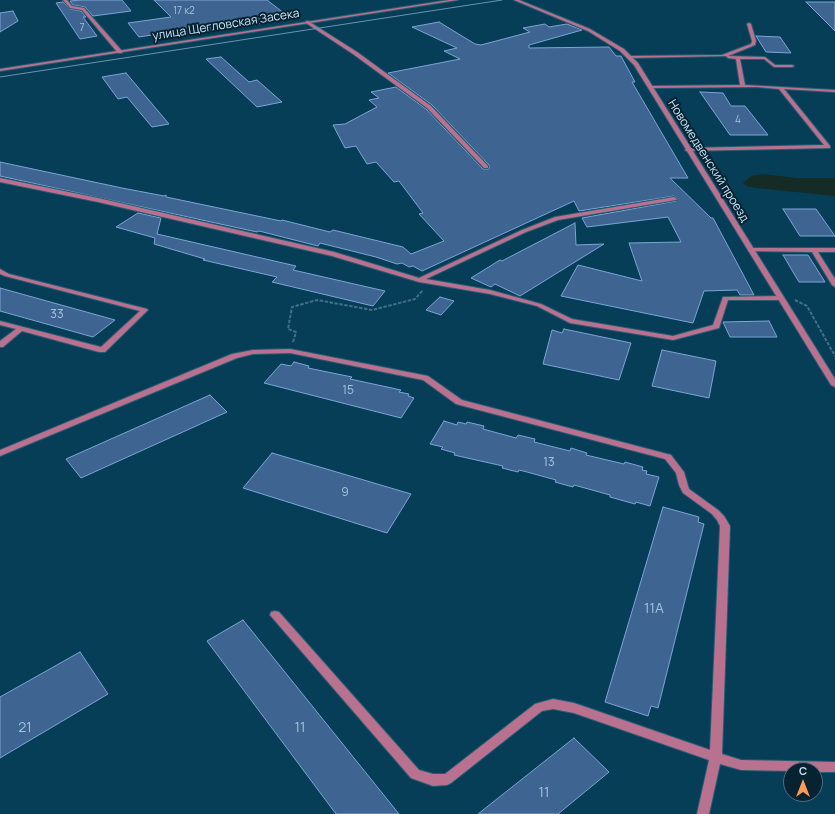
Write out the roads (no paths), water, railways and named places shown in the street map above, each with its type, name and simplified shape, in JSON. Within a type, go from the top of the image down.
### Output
[{"type":"street","points":[[65,0],[71,7],[82,9],[120,52]]},
{"type":"street","name":"улица Щегловская Засека","points":[[0,70],[456,0]]},
{"type":"street","name":"Новомедвенский проезд","points":[[516,0],[589,30],[612,44],[629,57],[650,87],[835,385]]},
{"type":"street","points":[[307,22],[355,53],[429,108],[486,167]]},
{"type":"street","points":[[723,56],[753,45],[754,41],[749,24]]},
{"type":"street","points":[[629,57],[723,56],[765,58],[774,66],[792,66]]},
{"type":"street","points":[[738,57],[743,86]]},
{"type":"street","points":[[650,87],[743,86],[835,91]]},
{"type":"street","points":[[688,150],[828,147],[781,88]]},
{"type":"street","points":[[0,180],[98,200],[334,254],[419,280],[490,292],[539,304],[570,321],[673,338],[716,326],[725,298],[780,298]]},
{"type":"street","points":[[419,280],[524,231],[557,218],[674,199]]},
{"type":"street","points":[[750,250],[835,250]]},
{"type":"street","points":[[814,250],[835,285]]},
{"type":"street","points":[[0,271],[7,275],[145,310],[102,350],[0,323]]},
{"type":"street","points":[[0,345],[21,328]]},
{"type":"street","points":[[0,453],[235,356],[253,352],[290,351],[425,378],[459,402],[668,457],[680,472],[686,491],[716,512],[725,526],[716,757],[702,814]]},
{"type":"street","points":[[275,615],[415,774],[433,780],[447,779],[539,707],[553,704],[574,708],[741,765],[835,767]]},
{"type":"tram line","points":[[0,77],[502,0]]}]
